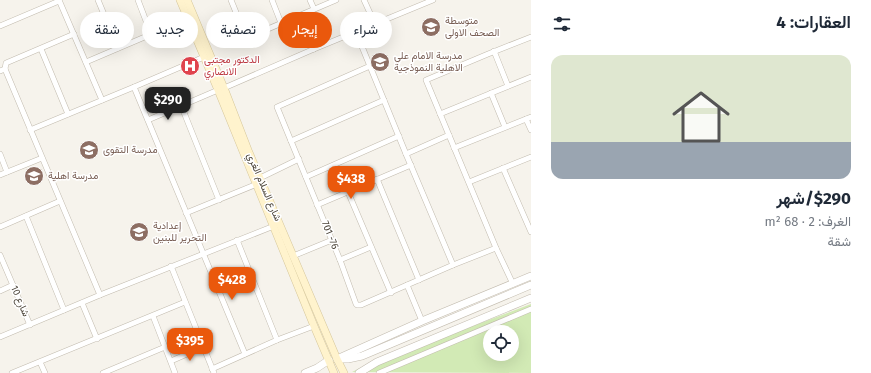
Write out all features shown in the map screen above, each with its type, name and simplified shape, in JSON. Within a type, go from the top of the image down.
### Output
[{"type":"main road","name":"شارع السلام الغري","points":[[180,0],[185,12]]},
{"type":"main road","name":"شارع السلام الغري","points":[[187,0],[246,151],[293,256],[295,270],[314,326],[334,373]]},
{"type":"main road","name":"شارع السلام الغري","points":[[198,43],[221,89]]},
{"type":"main road","name":"شارع السلام الغري","points":[[259,181],[274,226],[344,373]]},
{"type":"street","points":[[0,26],[59,0],[102,100]]},
{"type":"street","points":[[98,0],[103,12]]},
{"type":"street","points":[[138,0],[143,12]]},
{"type":"street","points":[[231,0],[246,36],[252,36],[278,24]]},
{"type":"street","points":[[272,0],[278,15]]},
{"type":"street","points":[[310,0],[314,9]]},
{"type":"street","points":[[306,12],[336,0]]},
{"type":"street","points":[[364,0],[370,12]]},
{"type":"street","points":[[392,17],[434,0]]},
{"type":"street","points":[[74,34],[6,63],[3,70],[100,295]]},
{"type":"street","points":[[513,284],[496,248],[426,80],[531,37]]},
{"type":"street","points":[[148,120],[340,38]]},
{"type":"street","points":[[86,62],[118,48]]},
{"type":"street","points":[[363,48],[453,265]]},
{"type":"street","points":[[41,49],[68,114]]},
{"type":"street","points":[[494,51],[508,86]]},
{"type":"street","points":[[30,130],[204,57]]},
{"type":"street","name":"701 -76","points":[[370,66],[277,108],[318,205],[356,304],[359,305],[391,293]]},
{"type":"street","points":[[440,114],[531,77]]},
{"type":"street","points":[[134,87],[245,354]]},
{"type":"street","points":[[491,93],[505,127]]},
{"type":"street","points":[[291,141],[384,100]]},
{"type":"street","points":[[181,105],[219,200]]},
{"type":"street","points":[[454,148],[529,118],[531,130]]},
{"type":"street","points":[[406,154],[449,135]]},
{"type":"street","points":[[306,177],[399,136]]},
{"type":"street","points":[[0,154],[7,172]]},
{"type":"street","points":[[468,182],[531,157]]},
{"type":"street","points":[[0,175],[42,158]]},
{"type":"street","points":[[186,213],[219,200],[259,181],[298,159]]},
{"type":"street","points":[[318,205],[411,165]]},
{"type":"street","points":[[503,168],[531,232]]},
{"type":"street","points":[[377,180],[419,280]]},
{"type":"street","points":[[348,192],[391,293],[453,265],[496,248]]},
{"type":"street","points":[[0,227],[60,201]]},
{"type":"street","points":[[26,216],[64,310]]},
{"type":"street","points":[[0,337],[171,266],[274,226]]},
{"type":"street","points":[[237,240],[277,340]]},
{"type":"street","points":[[293,256],[332,240]]},
{"type":"street","points":[[340,260],[371,247]]},
{"type":"street","name":"شارع 10","points":[[0,255],[30,325]]},
{"type":"street","points":[[171,266],[213,371],[245,354],[314,326]]},
{"type":"street","points":[[337,358],[513,284],[530,280]]},
{"type":"street","points":[[337,358],[348,359],[362,356],[530,280]]},
{"type":"street","points":[[0,291],[13,285]]},
{"type":"street","points":[[407,286],[422,321]]},
{"type":"street","points":[[359,373],[377,362],[531,298]]},
{"type":"street","points":[[12,373],[185,302]]},
{"type":"street","points":[[82,303],[97,339]]},
{"type":"street","points":[[379,373],[531,309]]},
{"type":"street","points":[[153,316],[175,373]]},
{"type":"street","points":[[388,345],[386,348],[387,352],[393,356]]},
{"type":"street","points":[[103,373],[165,347]]},
{"type":"street","points":[[171,361],[203,347]]},
{"type":"street","points":[[305,373],[316,372],[329,360]]},
{"type":"street","points":[[40,362],[44,373]]},
{"type":"green space","points":[[531,304],[531,373],[352,372],[358,369]]},
{"type":"place","name":"متوسطة الصحف الاولى","points":[[431,27]]},
{"type":"place","name":"مدرسة الامام علي الاهلية النموذجية","points":[[380,62]]},
{"type":"place","name":"الدكتور مجتبى الانصاري","points":[[190,66]]},
{"type":"place","name":"مدرسة التقوى","points":[[89,150]]},
{"type":"place","name":"مدرسة اهلية","points":[[34,176]]},
{"type":"place","name":"إعدادية التحرير للبنين","points":[[139,232]]}]
